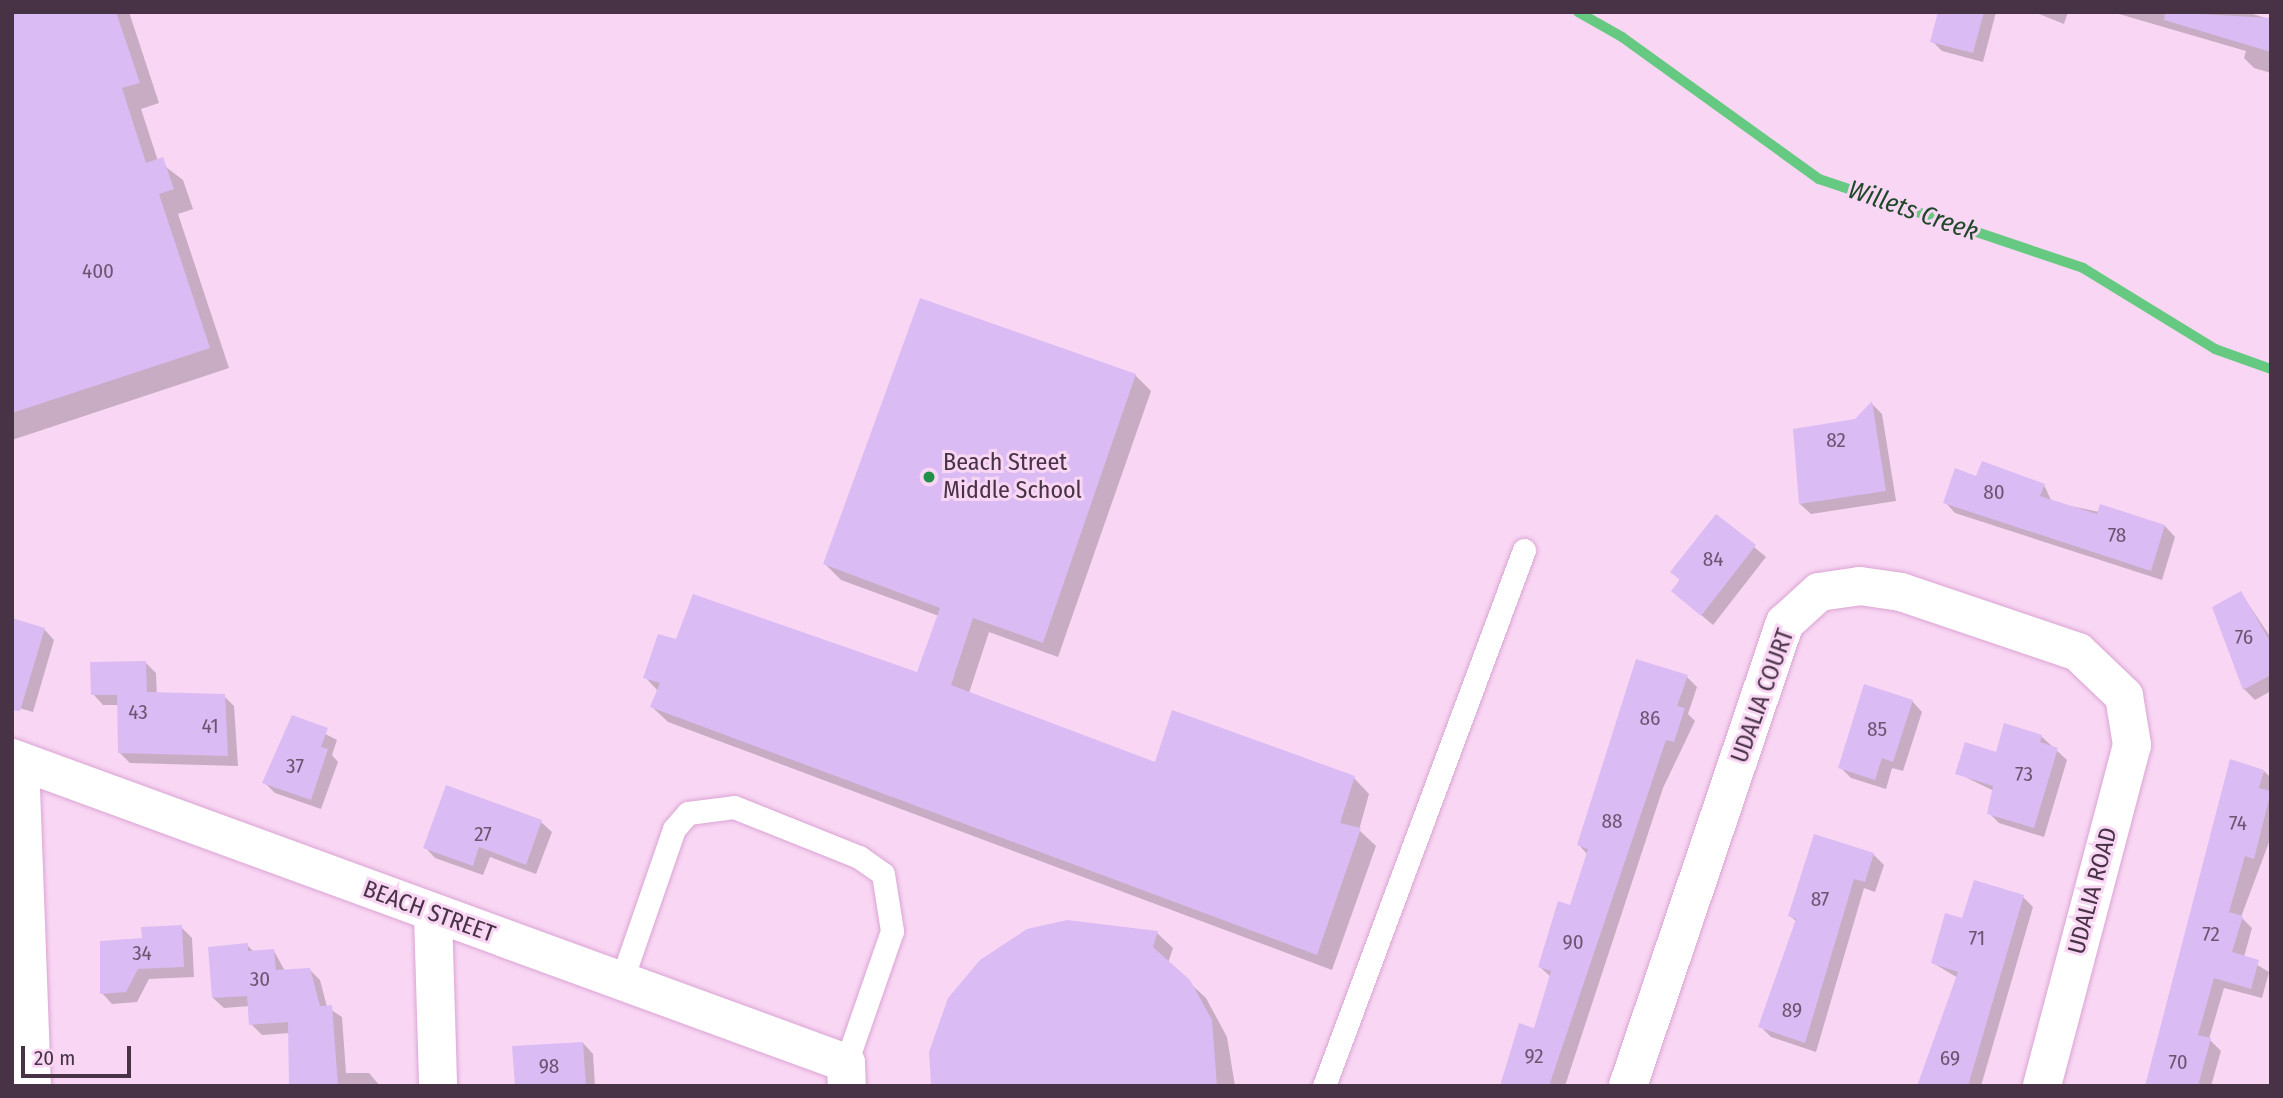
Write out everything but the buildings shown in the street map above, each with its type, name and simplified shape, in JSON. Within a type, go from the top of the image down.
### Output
[{"type":"street","name":"UDALIA COURT","points":[[1628,1086],[1785,623],[1819,592],[1860,586],[1901,592],[2078,652],[2124,696]]},
{"type":"street","name":"UDALIA ROAD","points":[[2042,1086],[2132,745],[2124,696]]},
{"type":"street","name":"BEACH STREET","points":[[16,759],[621,982],[847,1074]]},
{"type":"street","points":[[16,759],[32,1086]]},
{"type":"street","points":[[433,914],[438,1086]]},
{"type":"lane","points":[[1324,1086],[1524,550]]},
{"type":"lane","points":[[621,982],[674,829],[688,813],[734,807],[859,857],[883,874],[892,931],[847,1074]]},
{"type":"waterway","name":"Willets Creek","points":[[1578,12],[1622,37],[1819,179],[2083,268],[2215,349],[2271,369]]},
{"type":"place","name":"Beach Street Middle School","points":[[929,477]]}]
